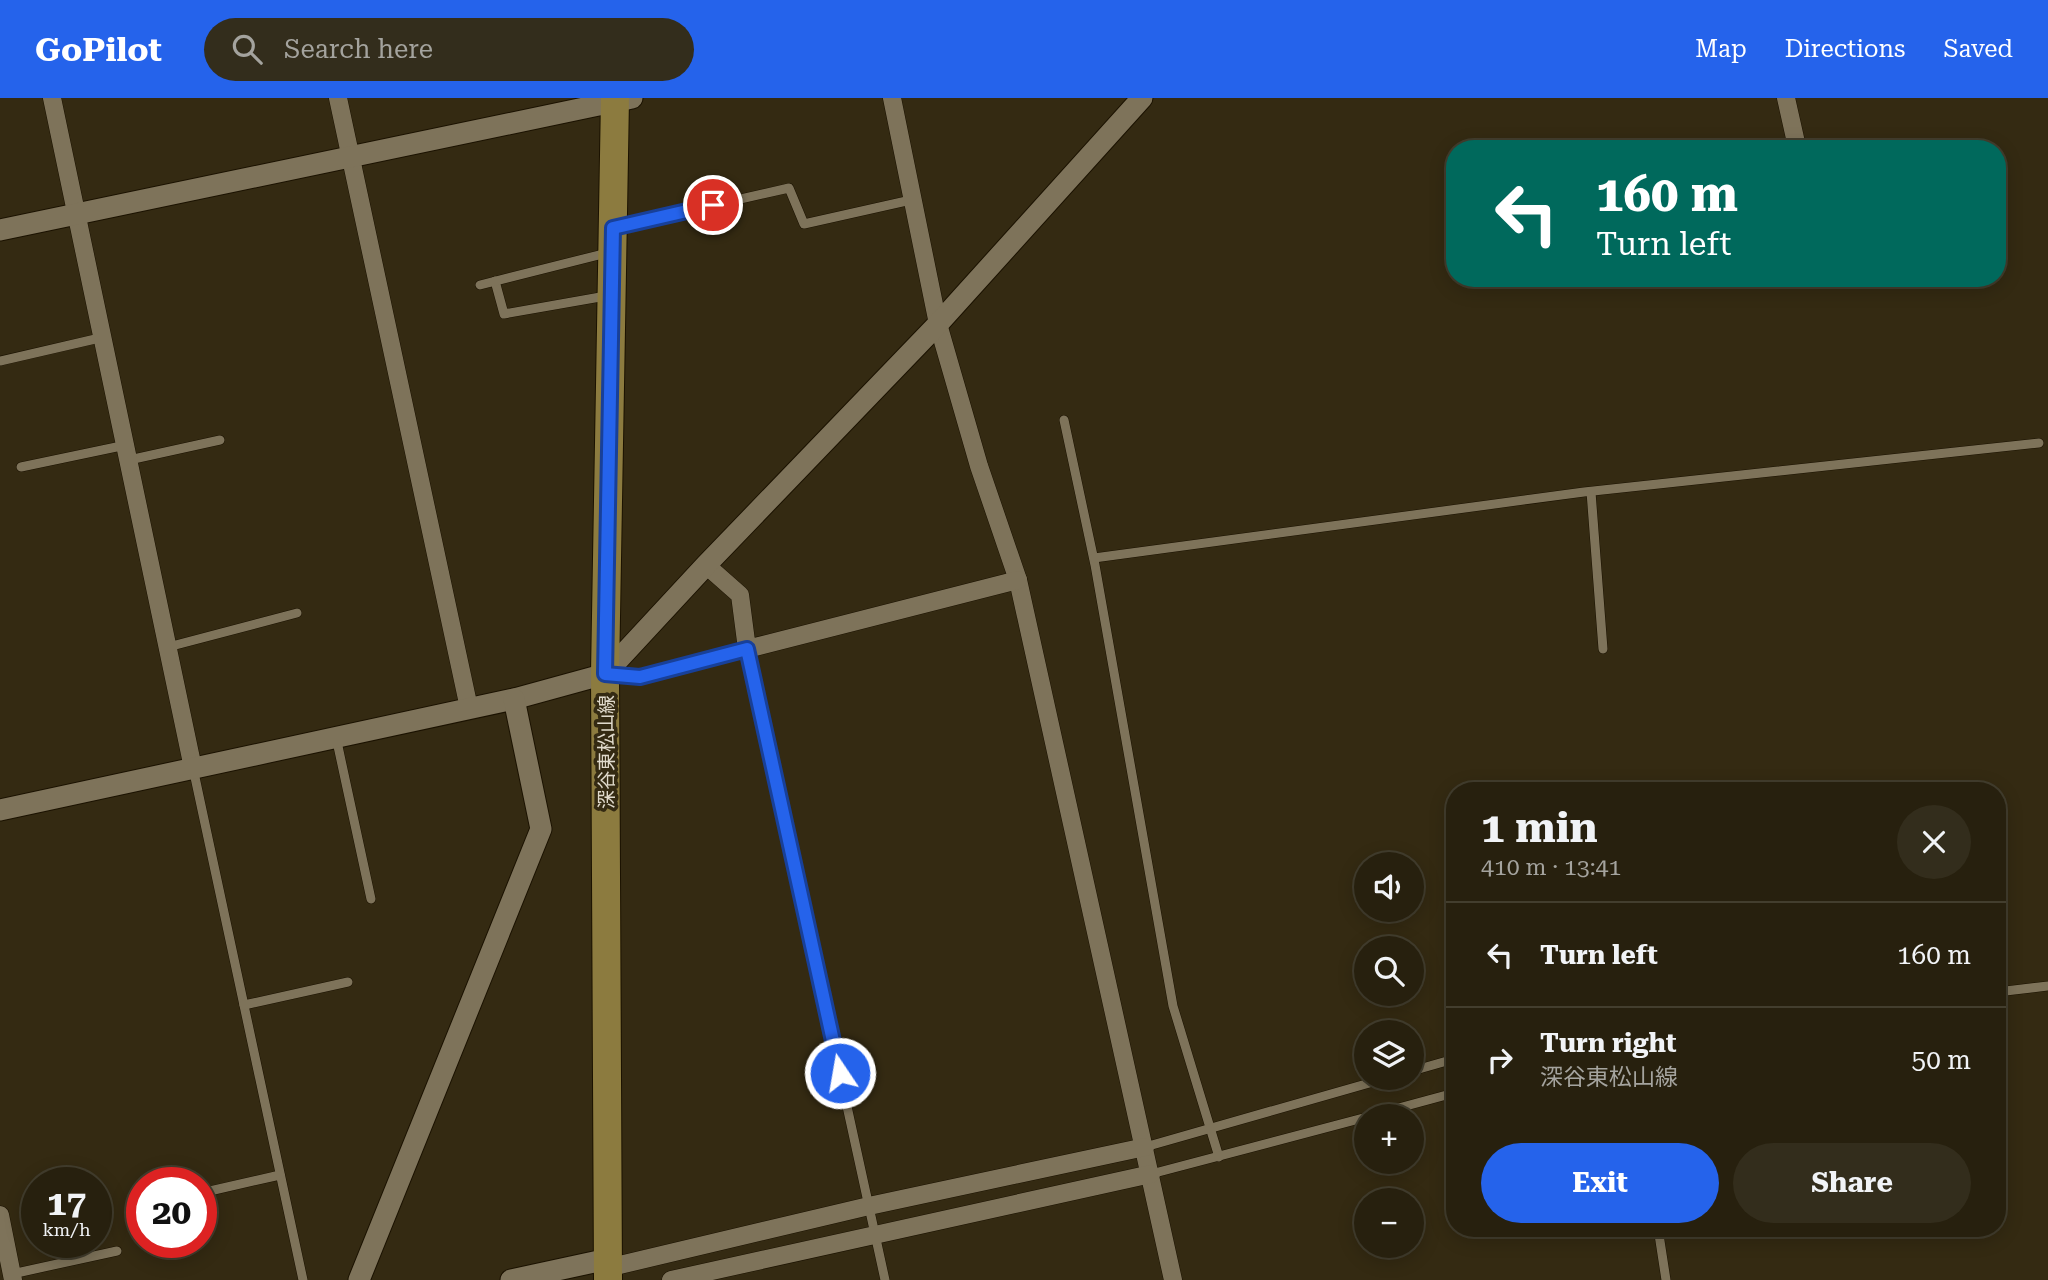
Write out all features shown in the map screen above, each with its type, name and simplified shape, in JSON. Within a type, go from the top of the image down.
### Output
[{"type":"main road","name":"深谷東松山線","points":[[608,1269],[605,674],[613,240],[612,99]]},
{"type":"street","points":[[52,98],[193,768]]},
{"type":"street","points":[[338,98],[469,708]]},
{"type":"street","points":[[892,98],[938,324],[979,466],[1018,580],[1174,1280]]},
{"type":"street","points":[[0,810],[514,699],[605,674],[938,324],[1142,98]]},
{"type":"street","points":[[1786,98],[1795,140]]},
{"type":"street","points":[[0,230],[612,99]]},
{"type":"street","points":[[706,565],[740,595],[747,649],[1018,580]]},
{"type":"street","points":[[359,1280],[541,829],[514,699]]},
{"type":"street","points":[[511,1280],[608,1269],[869,1206],[1145,1147]]},
{"type":"street","points":[[671,1280],[1151,1174]]},
{"type":"street","points":[[0,1215],[13,1277]]},
{"type":"lane","points":[[480,285],[613,240],[789,188],[804,224],[911,200]]},
{"type":"lane","points":[[495,281],[504,314],[612,295]]},
{"type":"lane","points":[[0,361],[104,337]]},
{"type":"lane","points":[[1064,420],[1094,558],[1173,1006],[1219,1157]]},
{"type":"lane","points":[[21,467],[220,440]]},
{"type":"lane","points":[[1094,558],[1591,492],[2039,443]]},
{"type":"lane","points":[[1591,492],[1603,649]]},
{"type":"lane","points":[[168,647],[297,613]]},
{"type":"lane","points":[[605,674],[640,677],[747,649],[886,1280]]},
{"type":"lane","points":[[337,737],[371,899]]},
{"type":"lane","points":[[193,768],[303,1280]]},
{"type":"lane","points":[[244,1005],[348,982]]},
{"type":"lane","points":[[2006,991],[2048,986]]},
{"type":"lane","points":[[1424,1068],[1446,1061]]},
{"type":"lane","points":[[1145,1147],[1354,1088]]},
{"type":"lane","points":[[1415,1104],[1446,1095]]},
{"type":"lane","points":[[1151,1174],[1354,1121]]},
{"type":"lane","points":[[217,1189],[280,1175]]},
{"type":"lane","points":[[1659,1237],[1666,1280]]},
{"type":"lane","points":[[13,1277],[117,1251]]},
{"type":"route","points":[[713,205],[613,228],[605,674],[640,677],[747,649],[840,1073]]}]
